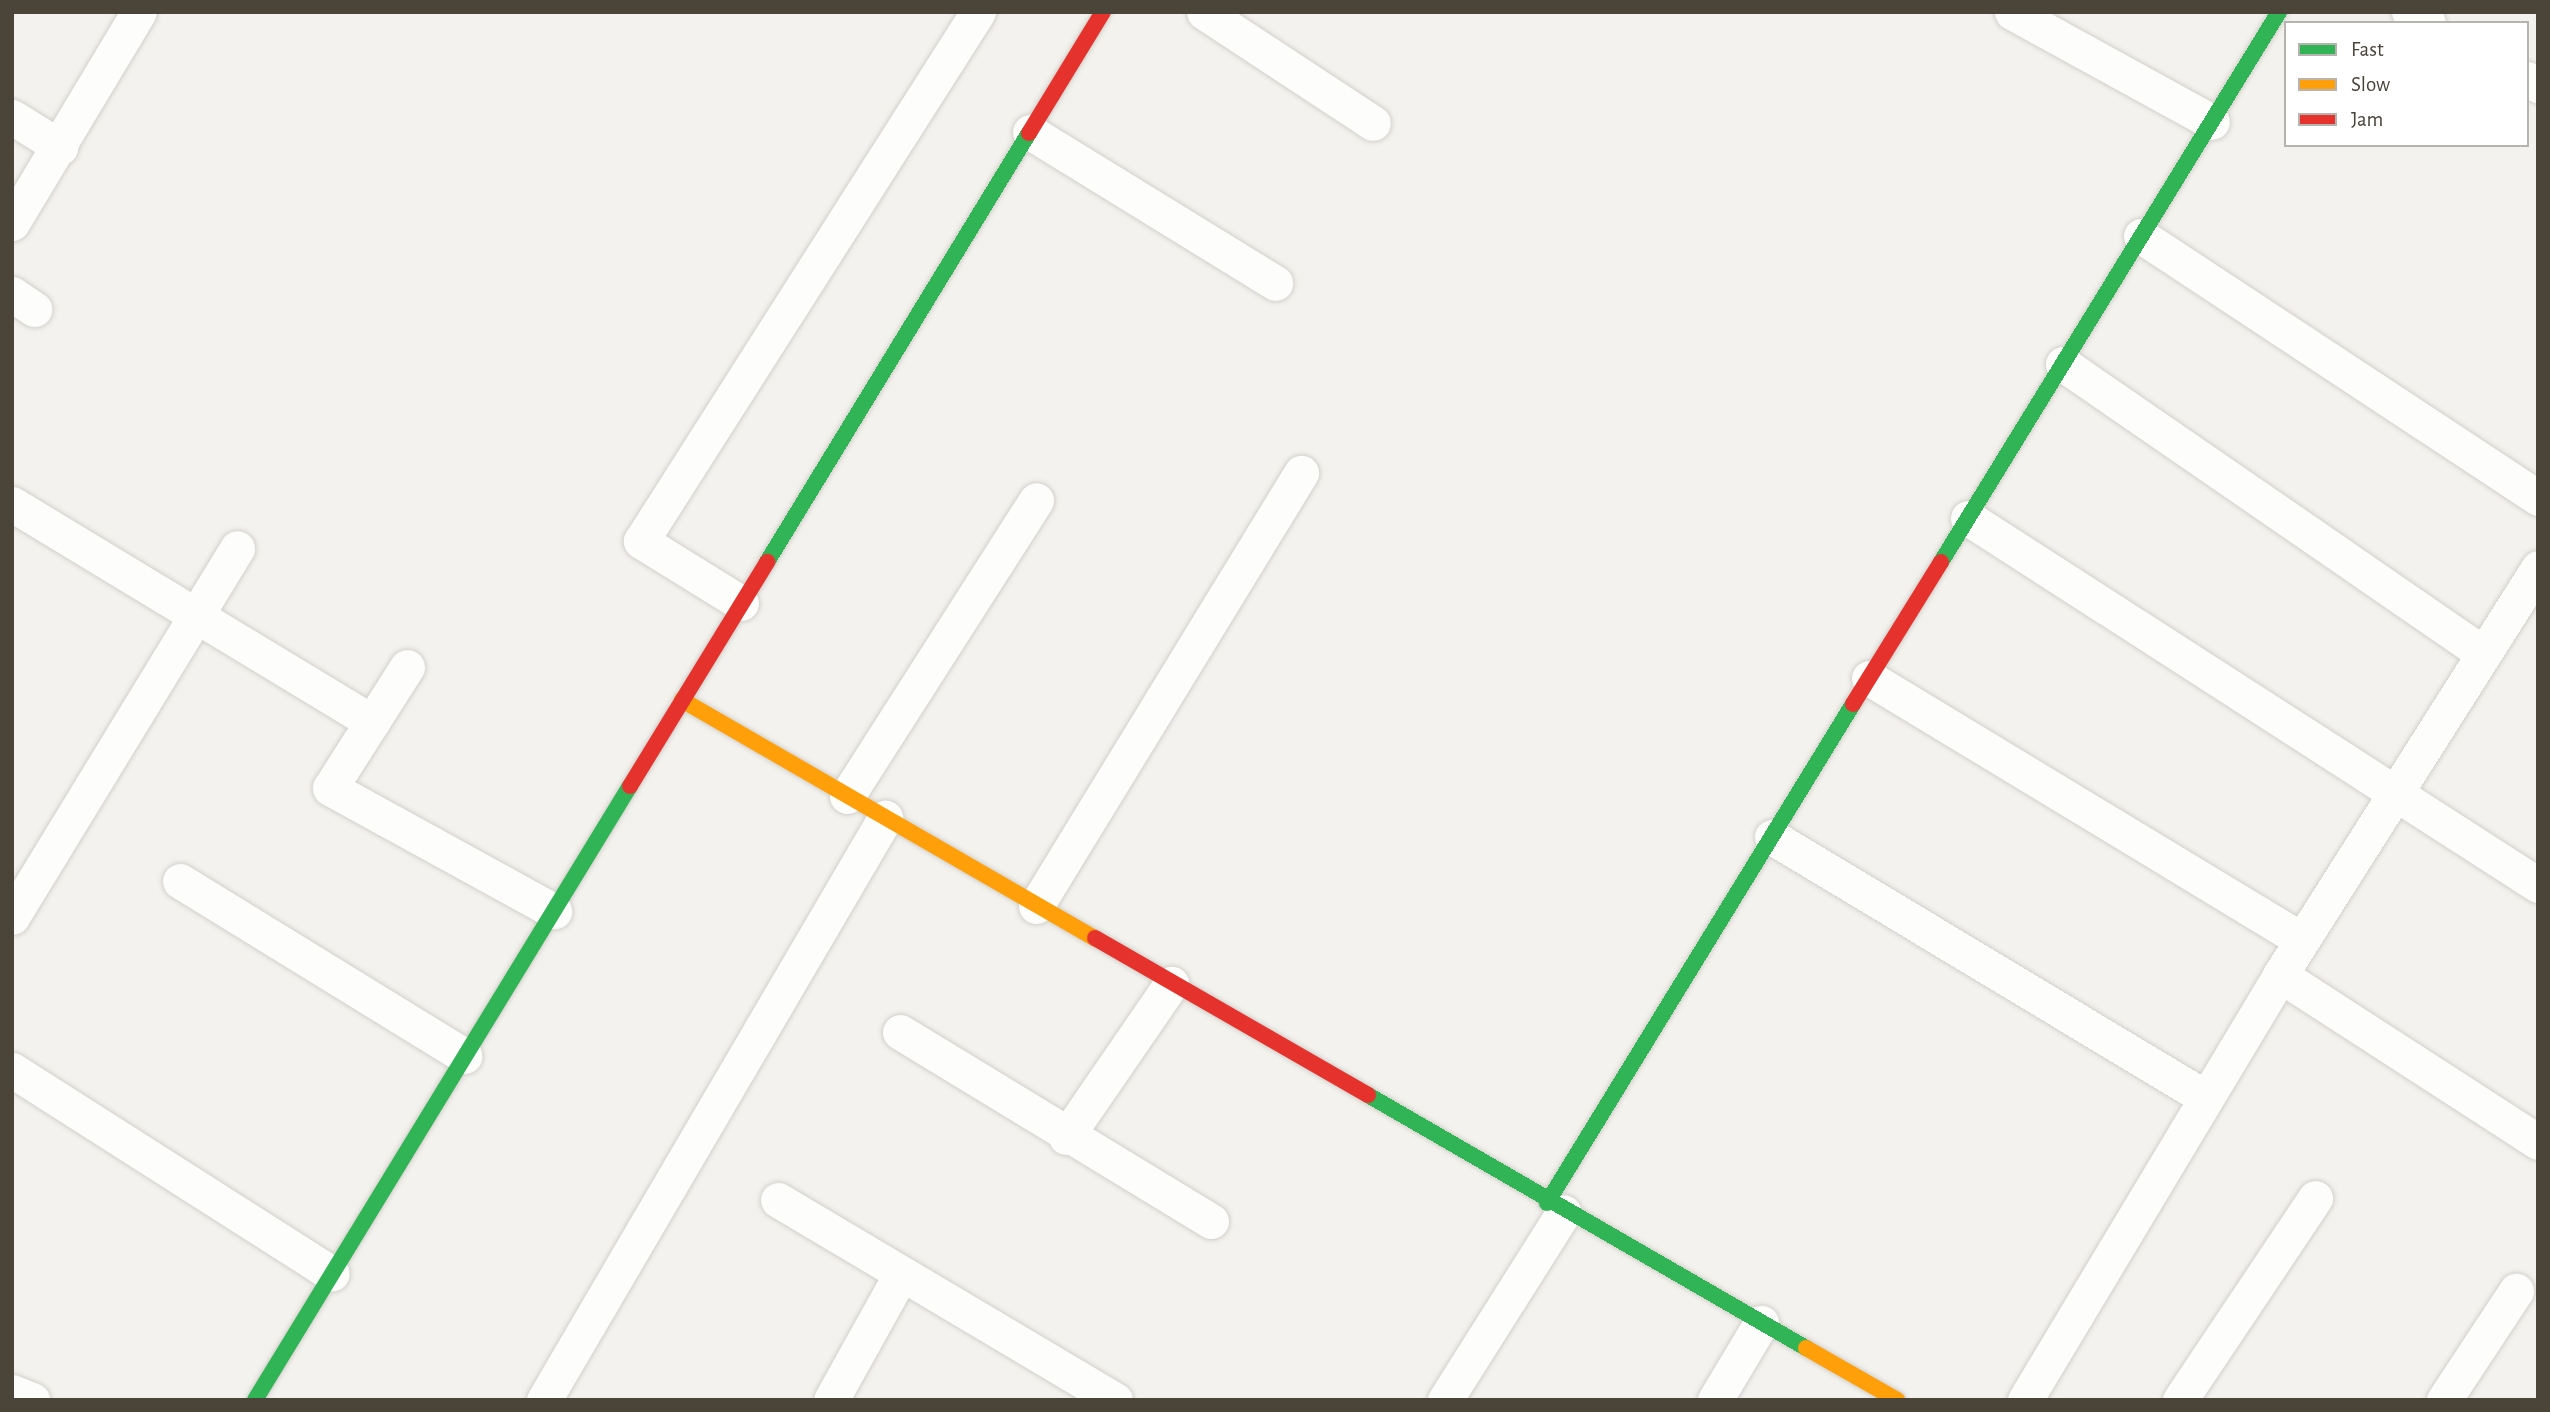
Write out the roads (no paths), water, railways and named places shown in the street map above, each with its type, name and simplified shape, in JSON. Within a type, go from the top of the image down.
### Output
[{"type":"street","points":[[741,603],[641,541],[978,12]]},
{"type":"street","points":[[255,1400],[1103,12]]},
{"type":"street","points":[[1204,12],[1373,123]]},
{"type":"street","points":[[2012,12],[2212,122]]},
{"type":"street","points":[[1445,1400],[1772,837],[2279,12]]},
{"type":"street","points":[[2409,12],[2425,21]]},
{"type":"street","points":[[12,223],[60,148],[126,17]]},
{"type":"street","points":[[12,117],[60,148]]},
{"type":"street","points":[[1030,132],[1275,283]]},
{"type":"street","points":[[2141,236],[2538,498]]},
{"type":"street","points":[[2063,364],[2484,654]]},
{"type":"street","points":[[1036,906],[1301,473]]},
{"type":"street","points":[[847,796],[1036,500]]},
{"type":"street","points":[[15,511],[372,722]]},
{"type":"street","points":[[1968,518],[2538,885]]},
{"type":"street","points":[[12,917],[191,614],[236,548]]},
{"type":"street","points":[[2025,1400],[2280,975],[2538,568]]},
{"type":"street","points":[[407,667],[330,788],[554,911]]},
{"type":"street","points":[[1869,678],[2302,940]]},
{"type":"street","points":[[682,700],[1555,1208],[1896,1400]]},
{"type":"street","points":[[544,1400],[885,818]]},
{"type":"street","points":[[1772,837],[2206,1098]]},
{"type":"street","points":[[180,881],[465,1056]]},
{"type":"street","points":[[2280,975],[2538,1142]]},
{"type":"street","points":[[1066,1137],[1171,984]]},
{"type":"street","points":[[900,1032],[1066,1137],[1211,1221]]},
{"type":"street","points":[[12,1069],[332,1274]]},
{"type":"street","points":[[2180,1400],[2315,1198]]},
{"type":"street","points":[[778,1200],[900,1276],[1115,1400]]},
{"type":"street","points":[[831,1400],[900,1276]]},
{"type":"street","points":[[2444,1400],[2516,1291]]},
{"type":"street","points":[[1715,1400],[1761,1323]]},
{"type":"street","points":[[12,1392],[32,1400]]}]
